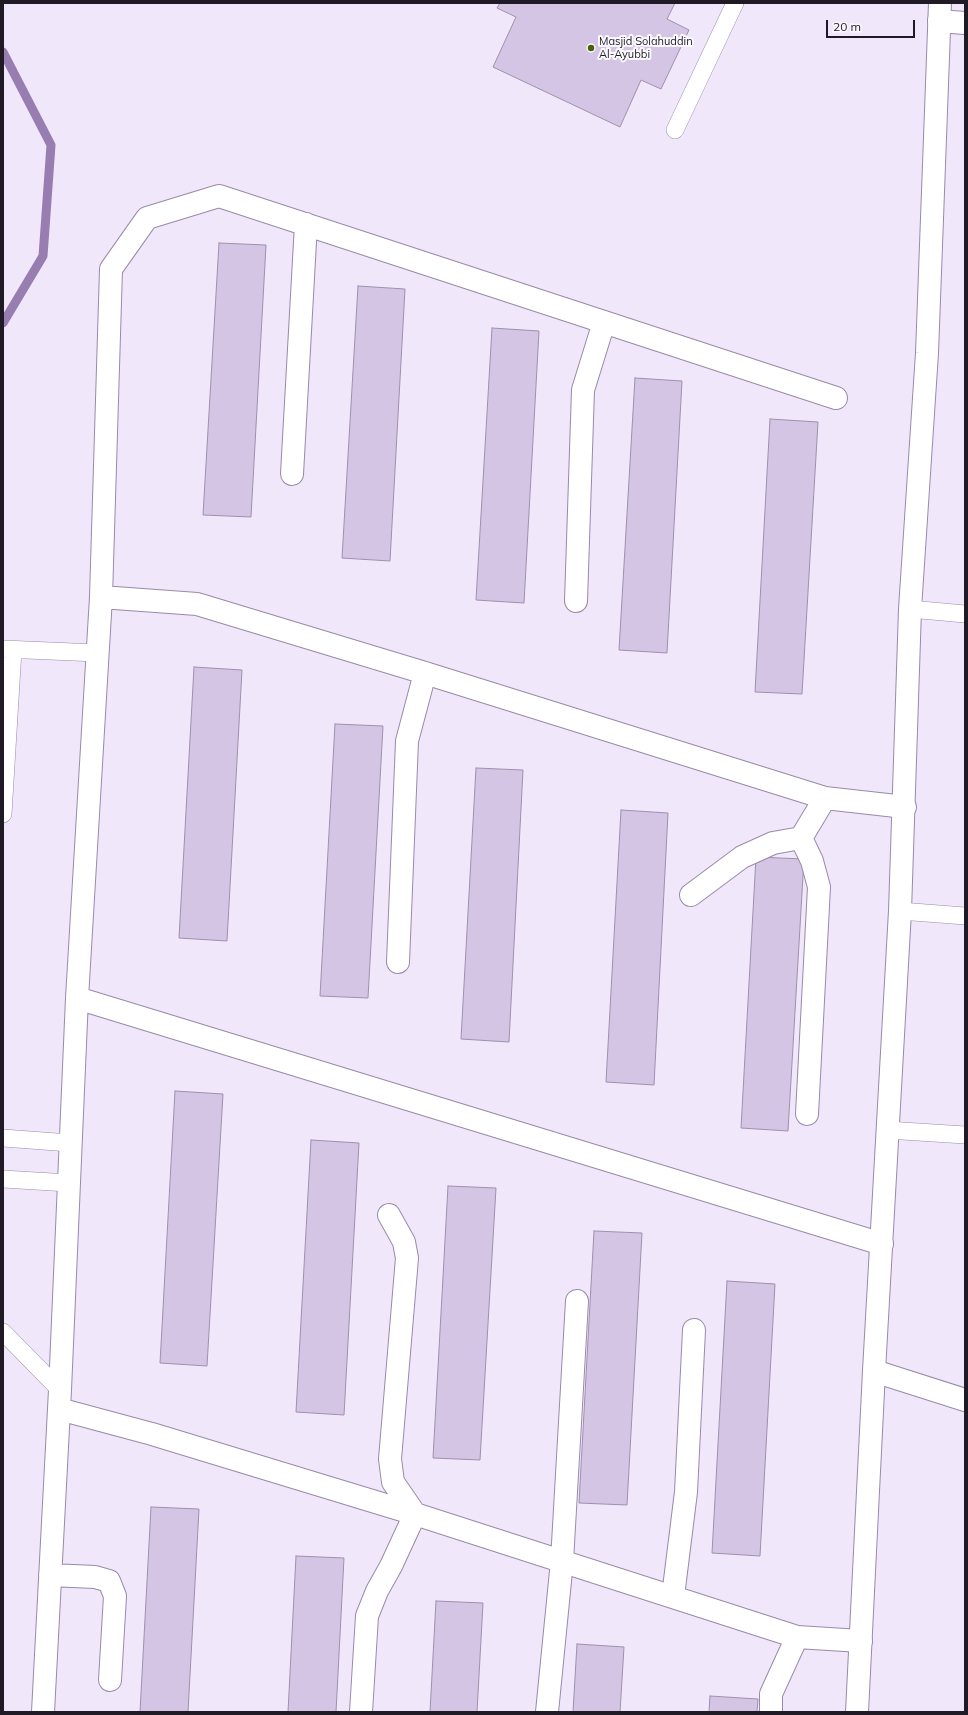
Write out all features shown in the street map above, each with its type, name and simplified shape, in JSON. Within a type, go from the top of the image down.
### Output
[{"type":"street","points":[[857,1712],[874,1371],[900,912],[905,807],[910,609],[927,353],[939,12],[965,23]]},
{"type":"street","points":[[43,1712],[60,1400],[77,998],[101,597],[111,269],[147,218],[219,196],[836,398]]},
{"type":"street","points":[[292,474],[306,224]]},
{"type":"street","points":[[576,601],[584,390],[604,322]]},
{"type":"street","points":[[101,597],[197,604],[425,673],[825,798],[905,807]]},
{"type":"street","points":[[398,962],[407,741],[425,673]]},
{"type":"street","points":[[801,838],[825,798]]},
{"type":"street","points":[[691,894],[742,857],[773,842],[801,838]]},
{"type":"street","points":[[801,838],[812,860],[819,887],[807,1114]]},
{"type":"street","points":[[77,998],[882,1244]]},
{"type":"street","points":[[389,1215],[404,1242],[407,1258],[390,1459],[394,1482],[415,1514]]},
{"type":"street","points":[[547,1712],[562,1561],[577,1301]]},
{"type":"street","points":[[673,1596],[686,1492],[694,1330]]},
{"type":"street","points":[[874,1371],[965,1400]]},
{"type":"street","points":[[60,1400],[152,1434],[415,1514],[798,1637],[861,1641]]},
{"type":"street","points":[[361,1712],[367,1616],[377,1591],[391,1566],[415,1514]]},
{"type":"street","points":[[50,1575],[95,1577],[109,1581],[115,1596],[110,1680]]},
{"type":"street","points":[[771,1712],[771,1694],[798,1637]]},
{"type":"lane","points":[[675,130],[735,3]]},
{"type":"lane","points":[[910,609],[965,614]]},
{"type":"lane","points":[[3,814],[8,649],[97,653]]},
{"type":"lane","points":[[900,912],[965,916]]},
{"type":"lane","points":[[887,1130],[965,1135]]},
{"type":"lane","points":[[3,1138],[70,1143]]},
{"type":"lane","points":[[3,1179],[69,1183]]},
{"type":"lane","points":[[3,1332],[60,1400]]},
{"type":"building","name":"Masjid Solahuddin Al-Ayubbi","points":[[500,3],[675,3],[667,19],[689,30],[661,89],[641,80],[620,127],[493,67],[516,17],[497,8]]},
{"type":"building","points":[[219,243],[266,245],[251,517],[203,515]]},
{"type":"building","points":[[358,286],[405,289],[390,561],[342,558]]},
{"type":"building","points":[[492,328],[539,331],[524,603],[476,600]]},
{"type":"building","points":[[635,378],[682,381],[667,653],[619,650]]},
{"type":"building","points":[[770,419],[818,422],[802,694],[755,692]]},
{"type":"building","points":[[194,667],[242,670],[227,941],[179,938]]},
{"type":"building","points":[[335,724],[383,726],[368,998],[320,996]]},
{"type":"building","points":[[476,768],[523,770],[509,1042],[461,1039]]},
{"type":"building","points":[[621,810],[668,813],[654,1085],[606,1082]]},
{"type":"building","points":[[756,857],[804,859],[788,1131],[741,1128]]},
{"type":"building","points":[[175,1091],[223,1094],[207,1366],[160,1363]]},
{"type":"building","points":[[311,1140],[359,1143],[344,1415],[296,1412]]},
{"type":"building","points":[[448,1186],[496,1188],[480,1460],[433,1458]]},
{"type":"building","points":[[594,1231],[642,1233],[627,1505],[579,1503]]},
{"type":"building","points":[[727,1281],[775,1284],[760,1556],[712,1553]]},
{"type":"building","points":[[151,1507],[199,1509],[188,1712],[140,1712]]},
{"type":"building","points":[[296,1556],[344,1558],[336,1712],[288,1712]]},
{"type":"building","points":[[436,1601],[483,1603],[477,1712],[430,1712]]},
{"type":"building","points":[[577,1644],[624,1647],[620,1712],[573,1712]]},
{"type":"building","points":[[710,1696],[758,1699],[757,1712],[709,1712]]},
{"type":"waterway","points":[[3,52],[51,145],[43,256],[3,323]]},
{"type":"place","name":"Masjid Solahuddin Al-Ayubbi","points":[[591,48]]}]
